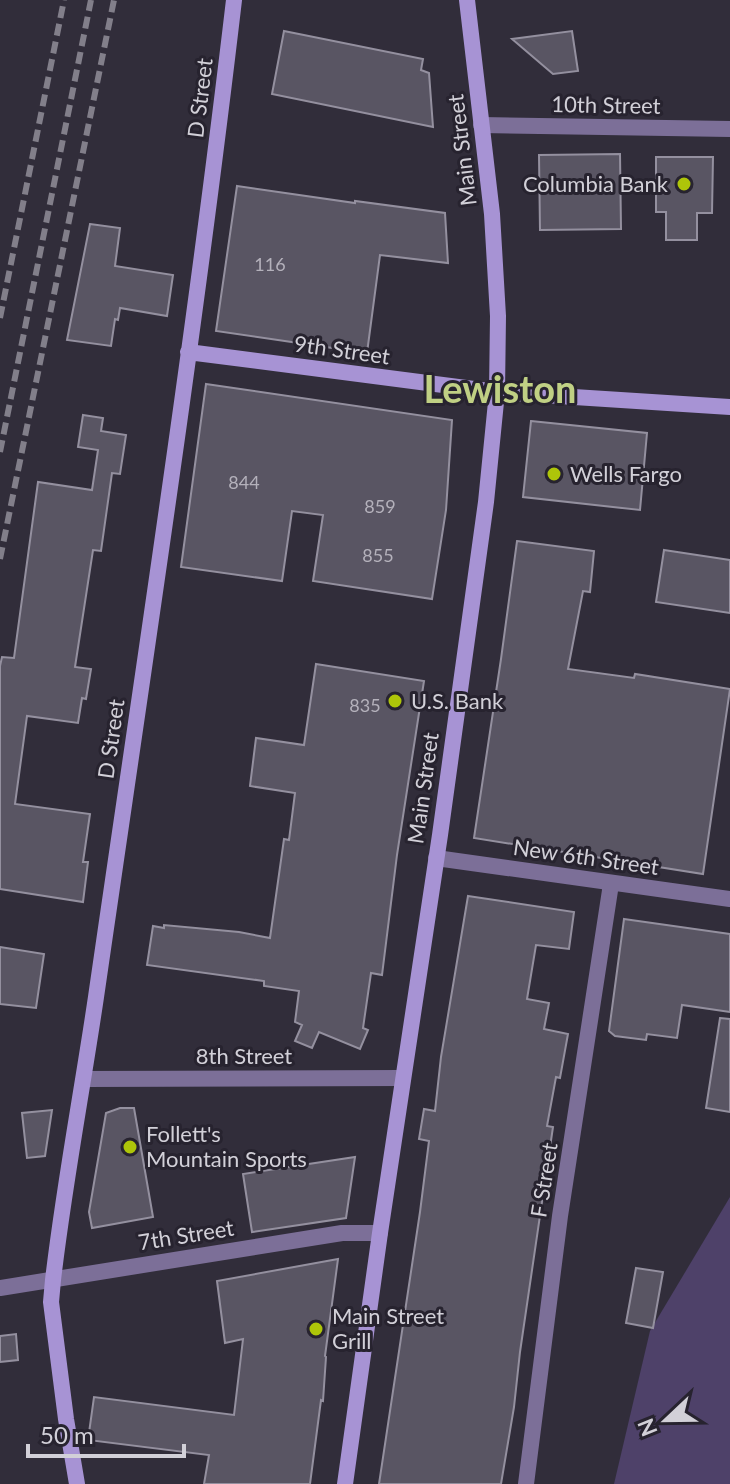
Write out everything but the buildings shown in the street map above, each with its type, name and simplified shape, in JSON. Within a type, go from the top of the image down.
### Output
[{"type":"main road","name":"D Street","points":[[77,1484],[51,1302],[53,1280],[188,352],[234,0]]},
{"type":"main road","name":"Main Street","points":[[345,1484],[486,502],[497,392],[498,316],[492,214],[467,0]]},
{"type":"main road","name":"9th Street","points":[[188,352],[497,392],[730,407]]},
{"type":"street","name":"10th Street","points":[[481,125],[730,129]]},
{"type":"street","name":"New 6th Street","points":[[436,858],[730,898]]},
{"type":"street","name":"F Street","points":[[526,1484],[560,1216],[611,884]]},
{"type":"street","name":"8th Street","points":[[84,1079],[403,1078]]},
{"type":"street","name":"7th Street","points":[[0,1288],[342,1233],[380,1233]]},
{"type":"shaded area","points":[[730,1197],[730,1484],[614,1484],[650,1331]]},
{"type":"railway","points":[[0,318],[64,0]]},
{"type":"railway","points":[[0,452],[91,0]]},
{"type":"railway","points":[[0,559],[114,0]]},
{"type":"place","name":"Columbia Bank","points":[[684,184]]},
{"type":"place","name":"Wells Fargo","points":[[554,474]]},
{"type":"place","name":"U.S. Bank","points":[[395,701]]},
{"type":"place","name":"Follett's Mountain Sports","points":[[130,1147]]},
{"type":"place","name":"Main Street Grill","points":[[316,1329]]},
{"type":"district","name":"Lewiston","points":[[500,390]]}]
